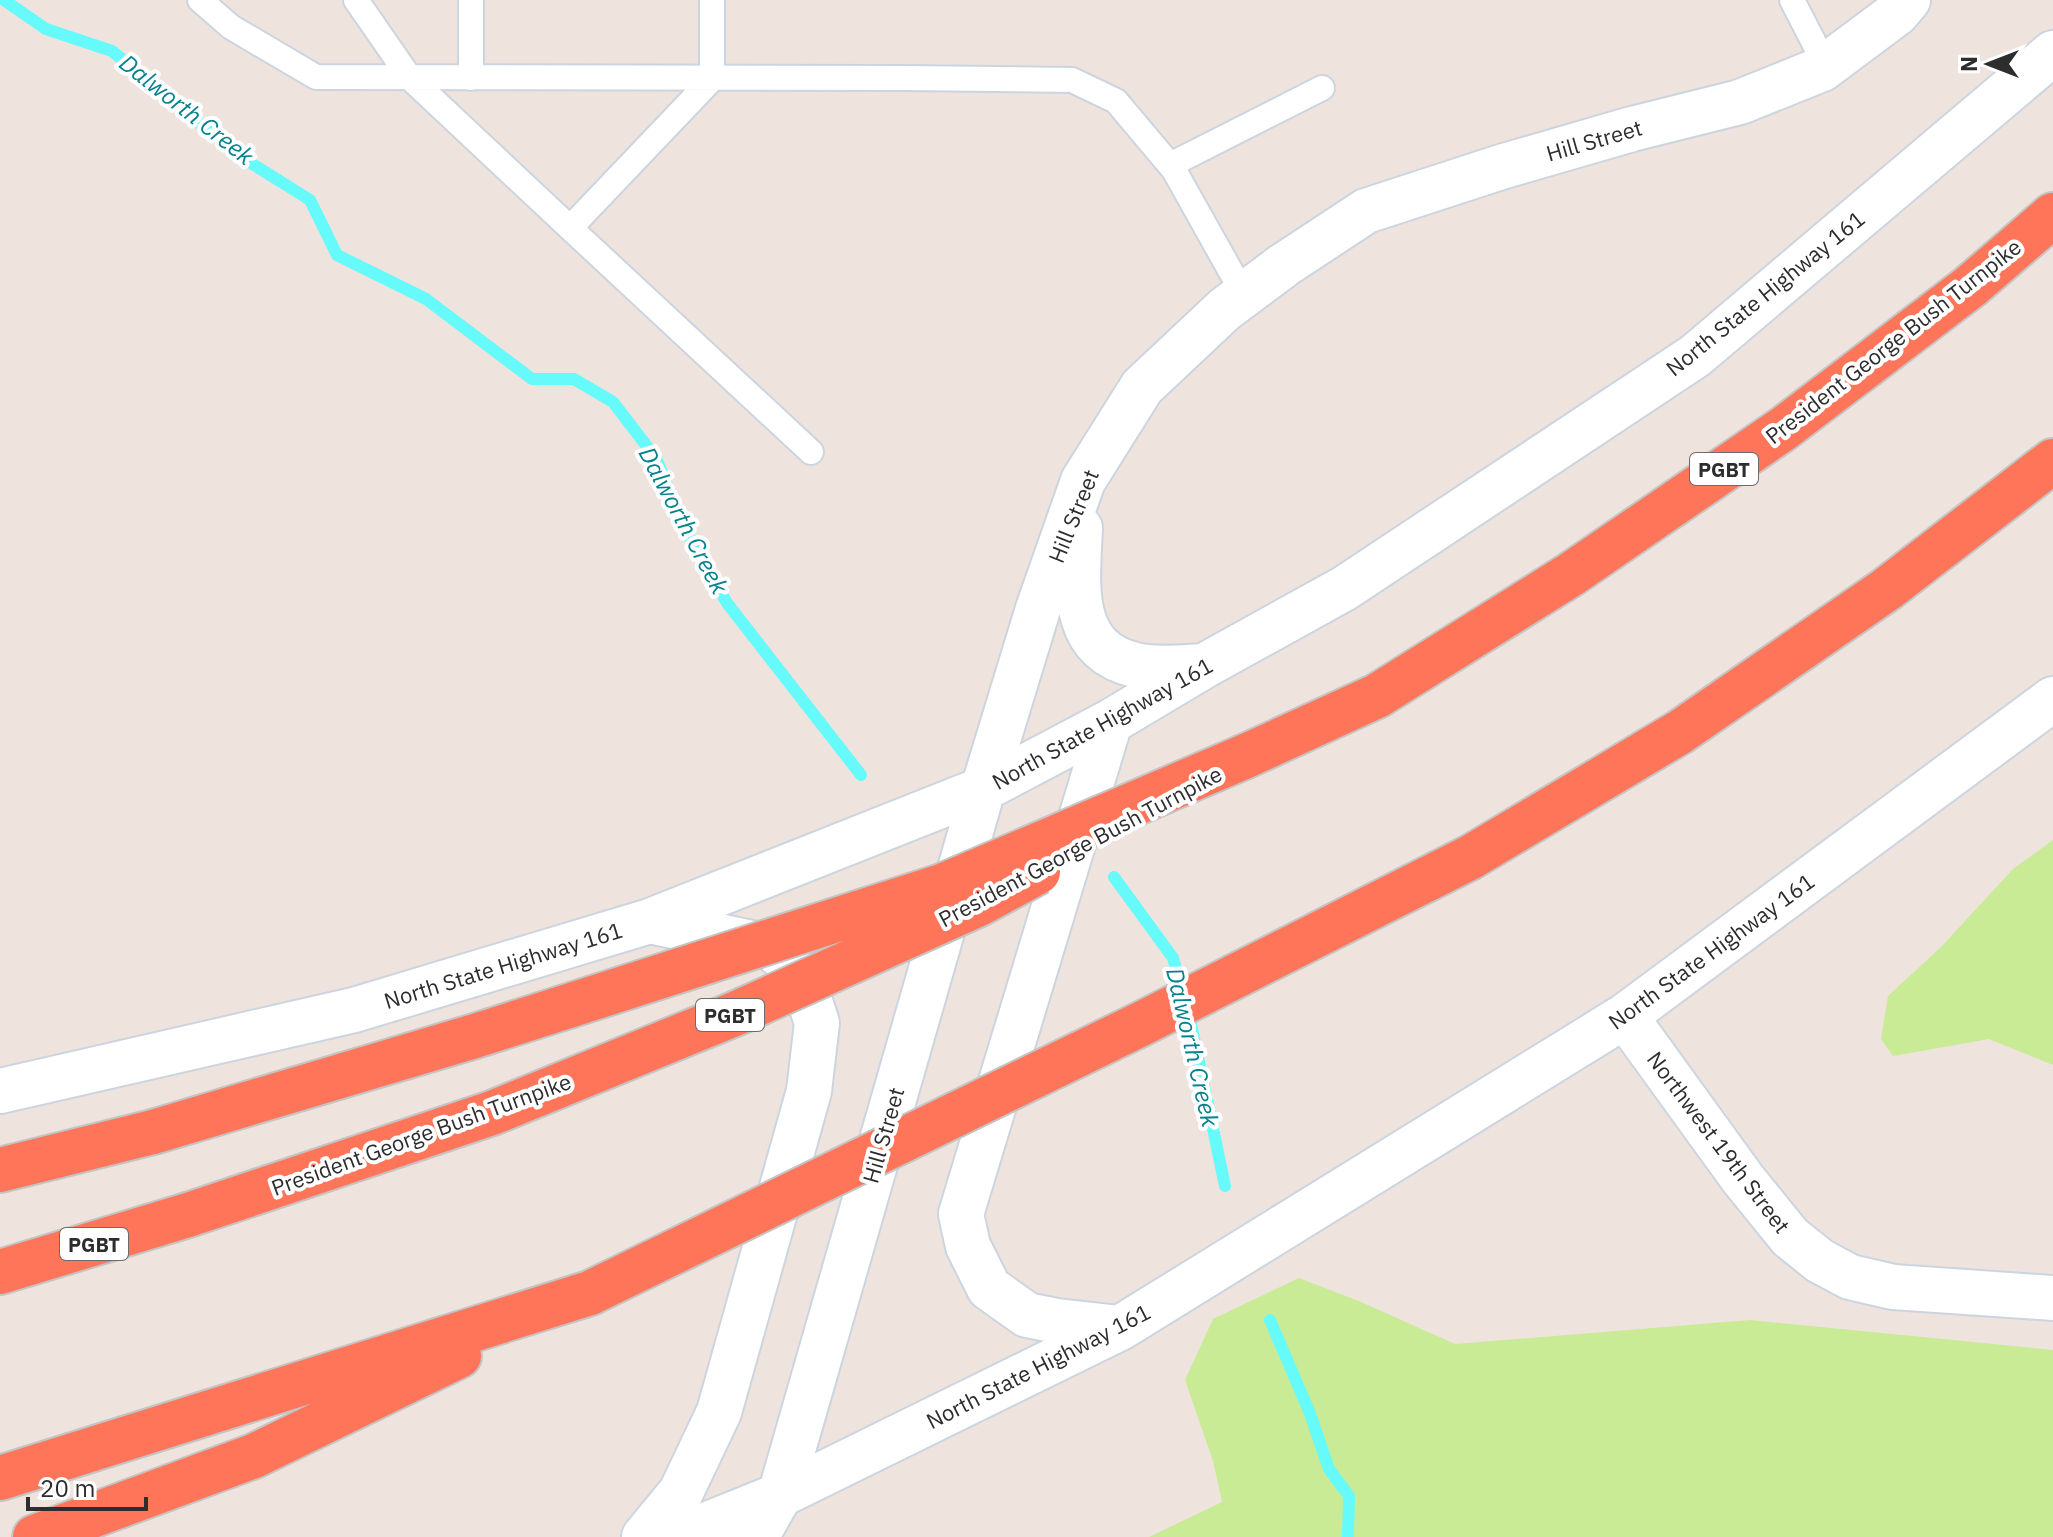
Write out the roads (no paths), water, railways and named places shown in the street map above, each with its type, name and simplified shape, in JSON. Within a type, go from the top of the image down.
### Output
[{"type":"highway","name":"President George Bush Turnpike","points":[[0,1272],[188,1215],[492,1113],[737,1013],[979,904],[1246,756],[1377,696],[1570,575],[1783,429],[1971,286],[2053,215]]},
{"type":"highway","points":[[35,1537],[254,1456],[1139,1025],[1471,857],[1680,732],[1887,589],[2053,461]]},
{"type":"highway","points":[[0,1170],[153,1132],[475,1036],[942,886],[1246,756]]},
{"type":"highway","points":[[0,1478],[590,1293]]},
{"type":"main road","name":"Hill Street","points":[[756,1537],[779,1516],[983,789],[1038,609],[1083,481],[1142,387],[1225,309],[1284,265],[1366,211],[1603,137],[1740,102],[1826,66],[1897,13],[1908,0]]},
{"type":"main road","name":"North State Highway 161","points":[[0,1091],[354,1010],[650,921],[983,789],[1110,722],[1345,588],[1695,356],[2053,53]]},
{"type":"main road","points":[[1083,481],[1077,594],[1083,620],[1092,638],[1116,658],[1135,665],[1204,666]]},
{"type":"main road","name":"North State Highway 161","points":[[676,1537],[779,1516],[1120,1328],[1625,1016],[2053,699]]},
{"type":"main road","points":[[1110,722],[961,1214],[968,1246],[989,1288],[1027,1315],[1120,1328]]},
{"type":"main road","points":[[644,1537],[681,1492],[719,1412],[809,1091],[817,1023],[800,971],[770,947],[650,921]]},
{"type":"main road","name":"Northwest 19th Street","points":[[1625,1016],[1743,1179],[1790,1237],[1820,1261],[1850,1277],[1893,1287],[2053,1298]]},
{"type":"lane","points":[[200,0],[231,27],[316,77],[1072,80],[1116,101],[1170,165],[1244,295]]},
{"type":"lane","points":[[356,0],[410,78],[811,452]]},
{"type":"lane","points":[[471,0],[471,78]]},
{"type":"lane","points":[[570,228],[712,79],[712,0]]},
{"type":"lane","points":[[1792,0],[1826,66]]},
{"type":"lane","points":[[1170,165],[1322,88]]},
{"type":"waterway","name":"Dalworth Creek","points":[[4,0],[46,29],[112,51],[251,163],[310,200],[337,255],[426,299],[532,379],[574,379],[613,402],[656,458],[684,527],[727,603],[861,775]]},
{"type":"waterway","name":"Dalworth Creek","points":[[1114,877],[1173,958],[1190,1019],[1225,1186]]},
{"type":"waterway","name":"Dalworth Creek","points":[[1270,1320],[1309,1411],[1329,1469],[1349,1496],[1348,1537]]}]
